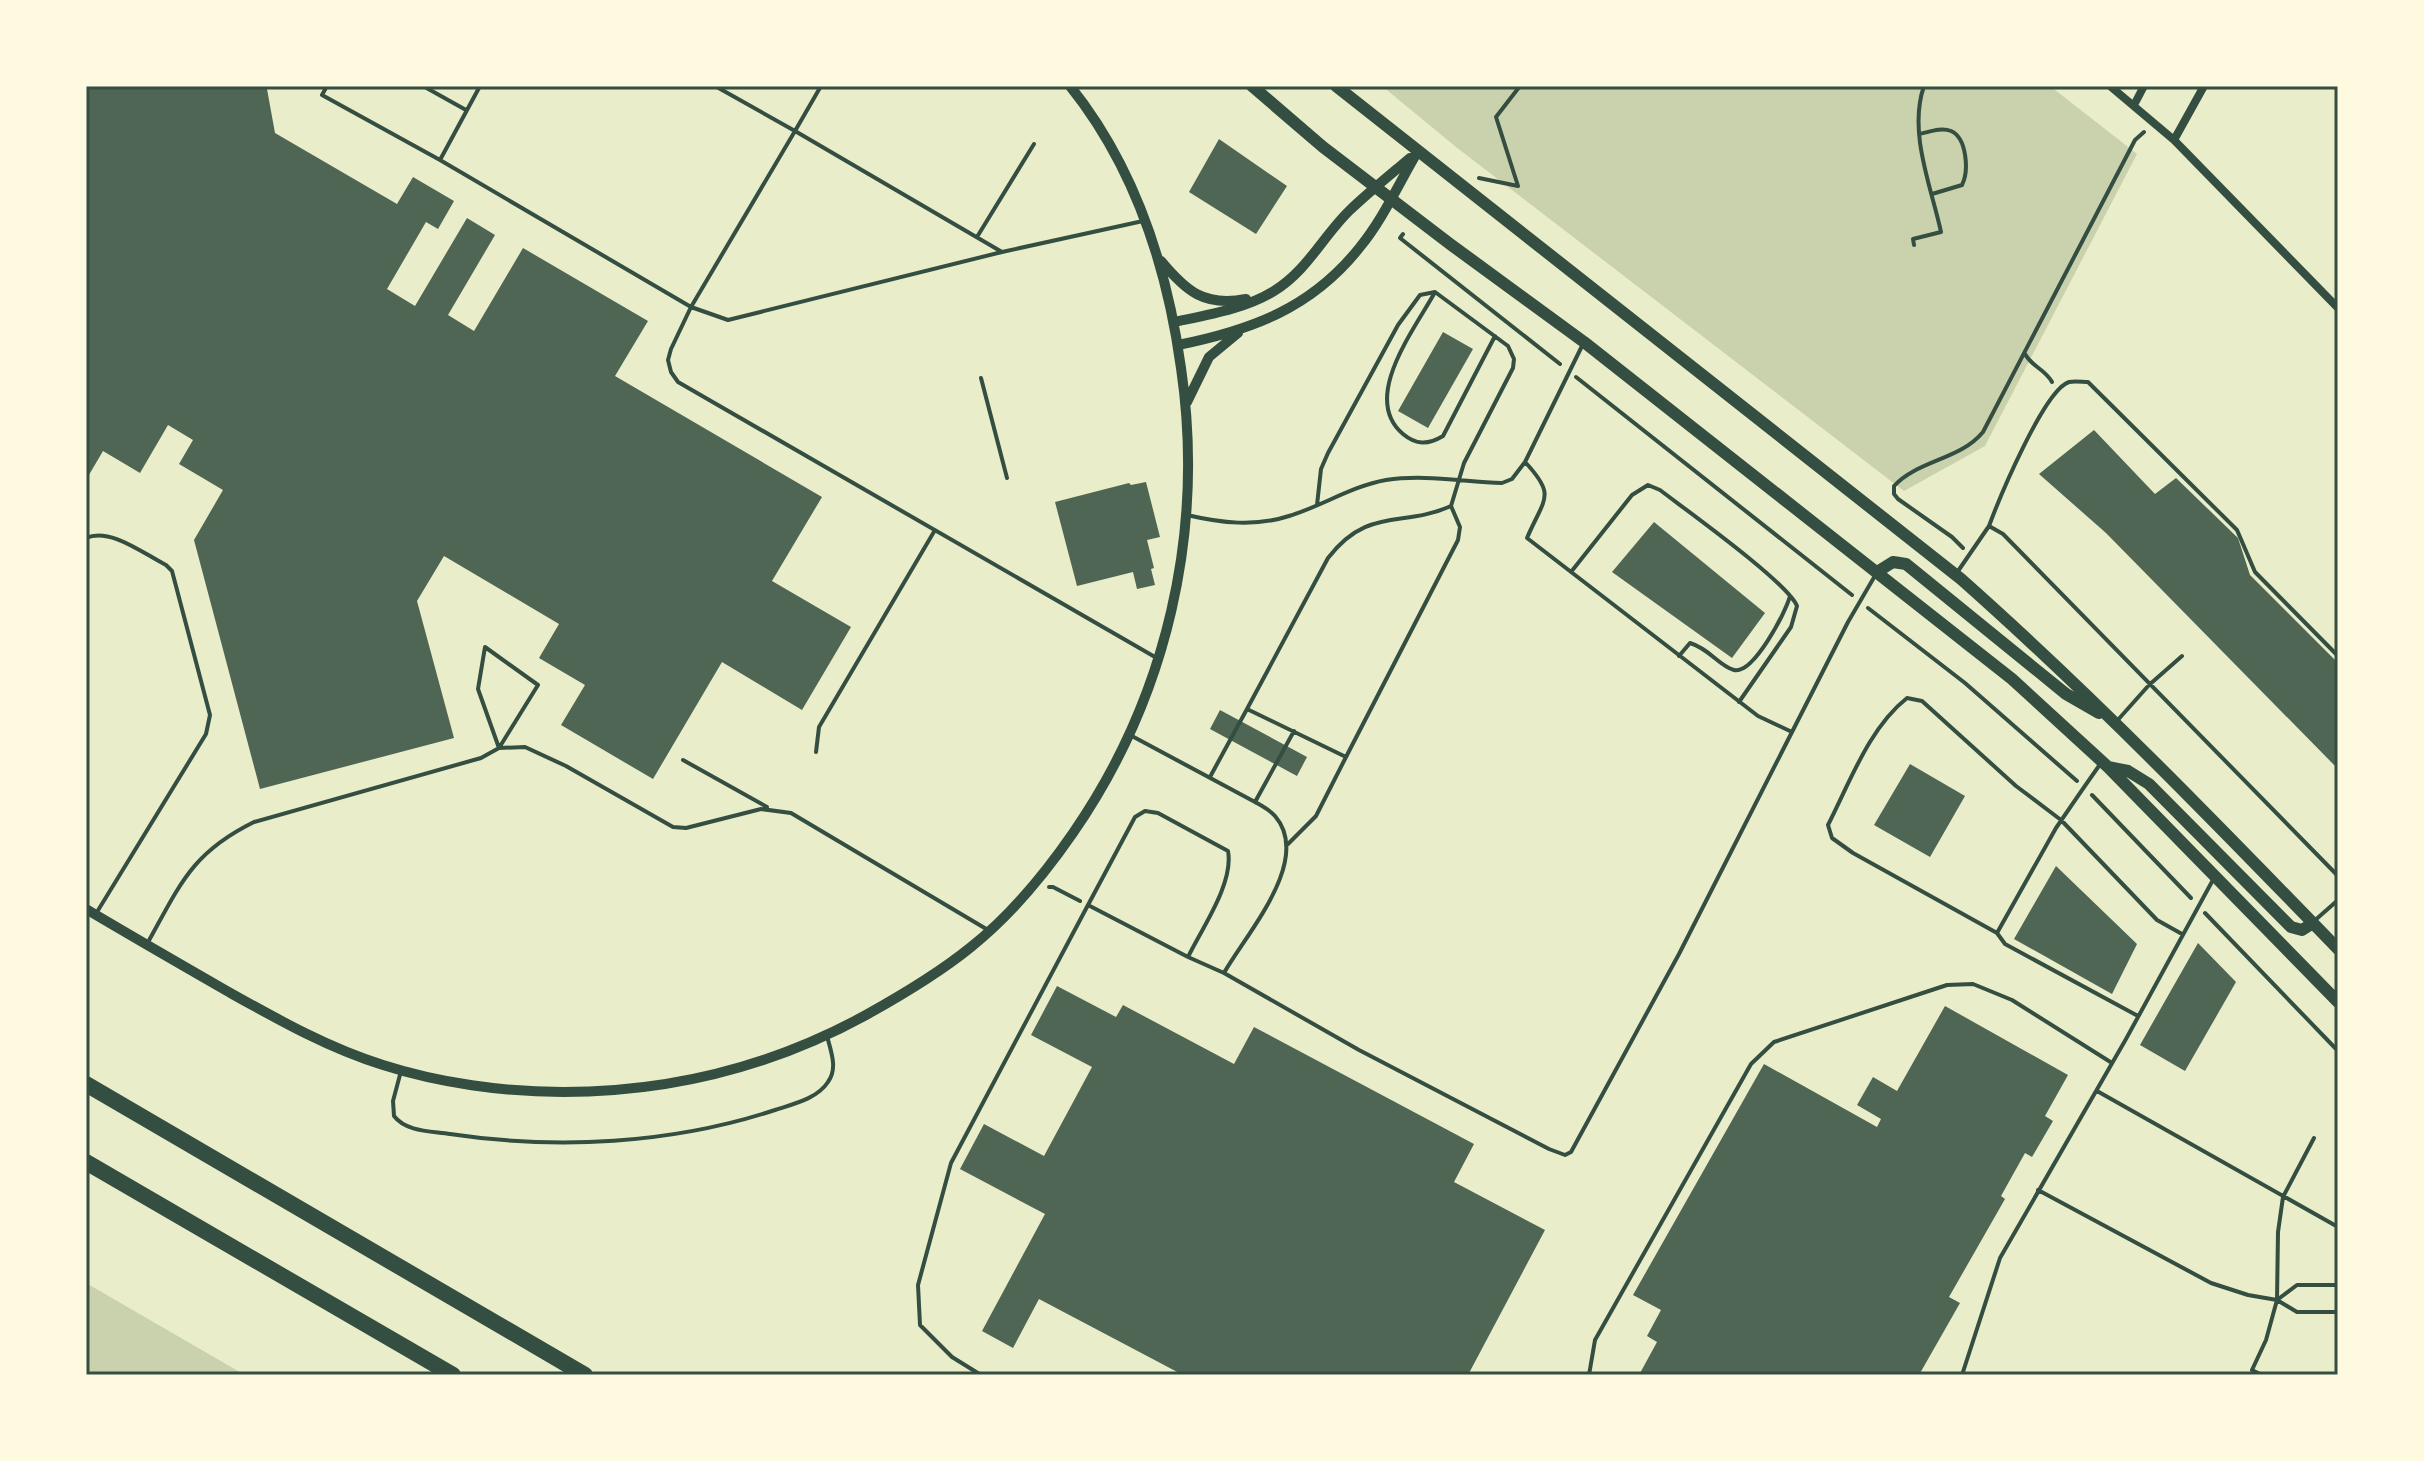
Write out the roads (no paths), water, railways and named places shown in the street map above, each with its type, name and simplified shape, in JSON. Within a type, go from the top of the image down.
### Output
[{"type":"highway","points":[[86,1084],[585,1375]]},
{"type":"highway","points":[[86,1162],[453,1375]]},
{"type":"main road","points":[[1252,86],[1323,147],[1584,342],[2012,679],[2105,764],[2338,1002]]},
{"type":"main road","points":[[1336,86],[1955,575],[2054,662],[2116,722],[2338,949]]},
{"type":"main road","points":[[1877,572],[1893,562],[1906,564],[2066,694],[2116,722]]},
{"type":"main road","points":[[2105,764],[2128,771],[2149,784],[2291,927],[2302,930],[2313,923]]},
{"type":"street","points":[[90,912],[286,1025],[379,1064],[509,1089],[559,1093],[610,1091],[713,1076],[765,1061],[827,1036],[926,979],[990,931],[1030,889],[1093,804],[1130,735],[1159,660],[1174,601],[1187,515],[1189,454],[1186,404],[1174,322],[1158,257],[1146,220],[1112,146],[1070,86]]},
{"type":"street","points":[[2110,86],[2174,140],[2338,308]]},
{"type":"street","points":[[2134,105],[2144,86]]},
{"type":"street","points":[[2174,140],[2204,86]]},
{"type":"street","points":[[1174,322],[1225,311],[1274,291],[1321,247],[1348,212],[1418,151]]},
{"type":"street","points":[[1186,404],[1209,357],[1228,340],[1312,293],[1342,267],[1362,245],[1418,151]]},
{"type":"street","points":[[1158,257],[1176,280],[1210,301],[1236,301],[1263,296]]},
{"type":"street","points":[[1178,345],[1247,328]]},
{"type":"lane","points":[[327,86],[322,95],[440,160],[691,307],[728,320],[1146,220]]},
{"type":"lane","points":[[423,86],[467,111]]},
{"type":"lane","points":[[440,160],[480,86]]},
{"type":"lane","points":[[715,86],[1002,252]]},
{"type":"lane","points":[[821,86],[691,307],[671,349],[668,360],[671,372],[678,382],[1159,660]]},
{"type":"lane","points":[[977,237],[1034,144]]},
{"type":"lane","points":[[1435,292],[1409,337],[1384,398],[1390,419],[1403,434],[1419,444],[1433,442],[1443,436],[1495,336]]},
{"type":"lane","points":[[1288,844],[1316,816],[1458,540],[1460,527],[1451,506],[1457,480],[1513,368],[1514,359],[1508,346],[1435,292],[1420,295],[1398,325],[1324,461],[1317,505]]},
{"type":"lane","points":[[1187,515],[1233,523],[1263,522],[1289,516],[1369,484],[1389,480],[1420,477],[1502,483],[1512,479],[1525,462],[1584,342]]},
{"type":"lane","points":[[981,378],[1007,478]]},
{"type":"lane","points":[[1955,575],[1989,526],[2033,428],[2057,391],[2068,382],[2088,382],[2237,530],[2255,572],[2338,656]]},
{"type":"lane","points":[[1525,462],[1544,484],[1547,493],[1527,538],[1758,716],[1792,732]]},
{"type":"lane","points":[[1571,572],[1632,495],[1648,485],[1660,490],[1791,595],[1797,606],[1791,627],[1739,702]]},
{"type":"lane","points":[[1210,777],[1328,558],[1341,541],[1355,530],[1381,522],[1437,513],[1451,506]]},
{"type":"lane","points":[[1989,526],[2003,534],[2338,876]]},
{"type":"lane","points":[[816,752],[819,727],[935,530]]},
{"type":"lane","points":[[86,538],[98,534],[112,537],[172,571],[210,715],[206,734],[90,912]]},
{"type":"lane","points":[[1088,905],[1224,973],[1359,1050],[1565,1155],[1571,1152],[1679,954],[1848,622],[1877,572]]},
{"type":"lane","points":[[1679,656],[1690,643],[1704,647],[1733,670],[1742,670],[1766,644],[1791,595]]},
{"type":"lane","points":[[485,647],[538,685],[499,748],[478,689],[485,647]]},
{"type":"lane","points":[[2116,722],[2149,685],[2182,656]]},
{"type":"lane","points":[[2138,1016],[2005,944],[1997,933],[1853,853],[1832,838],[1828,825],[1891,710],[1907,698],[1922,701],[2028,797],[2061,820],[2157,920],[2182,934]]},
{"type":"lane","points":[[1247,709],[1346,757]]},
{"type":"lane","points":[[1255,802],[1294,731]]},
{"type":"lane","points":[[1130,735],[1255,802],[1277,818],[1283,829],[1288,844],[1287,857],[1276,887],[1224,973]]},
{"type":"lane","points":[[146,945],[192,867],[229,834],[254,822],[481,758],[499,748],[525,747],[566,766],[673,827],[686,828],[770,808]]},
{"type":"lane","points":[[683,760],[770,808],[791,813],[990,931]]},
{"type":"lane","points":[[1997,933],[2061,820],[2083,787],[2105,764]]},
{"type":"lane","points":[[981,1375],[952,1357],[920,1325],[918,1285],[951,1163],[1135,817],[1145,811],[1158,813],[1228,851],[1231,866],[1188,957]]},
{"type":"lane","points":[[1962,1375],[2000,1258],[2097,1091],[2215,876]]},
{"type":"lane","points":[[2313,923],[2338,900]]},
{"type":"lane","points":[[1589,1375],[1595,1340],[1751,1064],[1774,1042],[1947,985],[1973,984],[2012,1000],[2112,1063]]},
{"type":"lane","points":[[401,1070],[393,1101],[394,1116],[408,1127],[484,1139],[535,1143],[590,1142],[712,1126],[754,1117],[800,1101],[827,1085],[833,1073],[834,1062],[827,1036]]},
{"type":"lane","points":[[2097,1091],[2338,1227]]},
{"type":"lane","points":[[2262,1375],[2252,1370],[2266,1340],[2277,1300],[2278,1232],[2283,1197],[2314,1138]]},
{"type":"lane","points":[[2038,1190],[2211,1283],[2277,1300],[2297,1312],[2338,1312]]},
{"type":"lane","points":[[2277,1300],[2297,1285],[2338,1285]]}]
